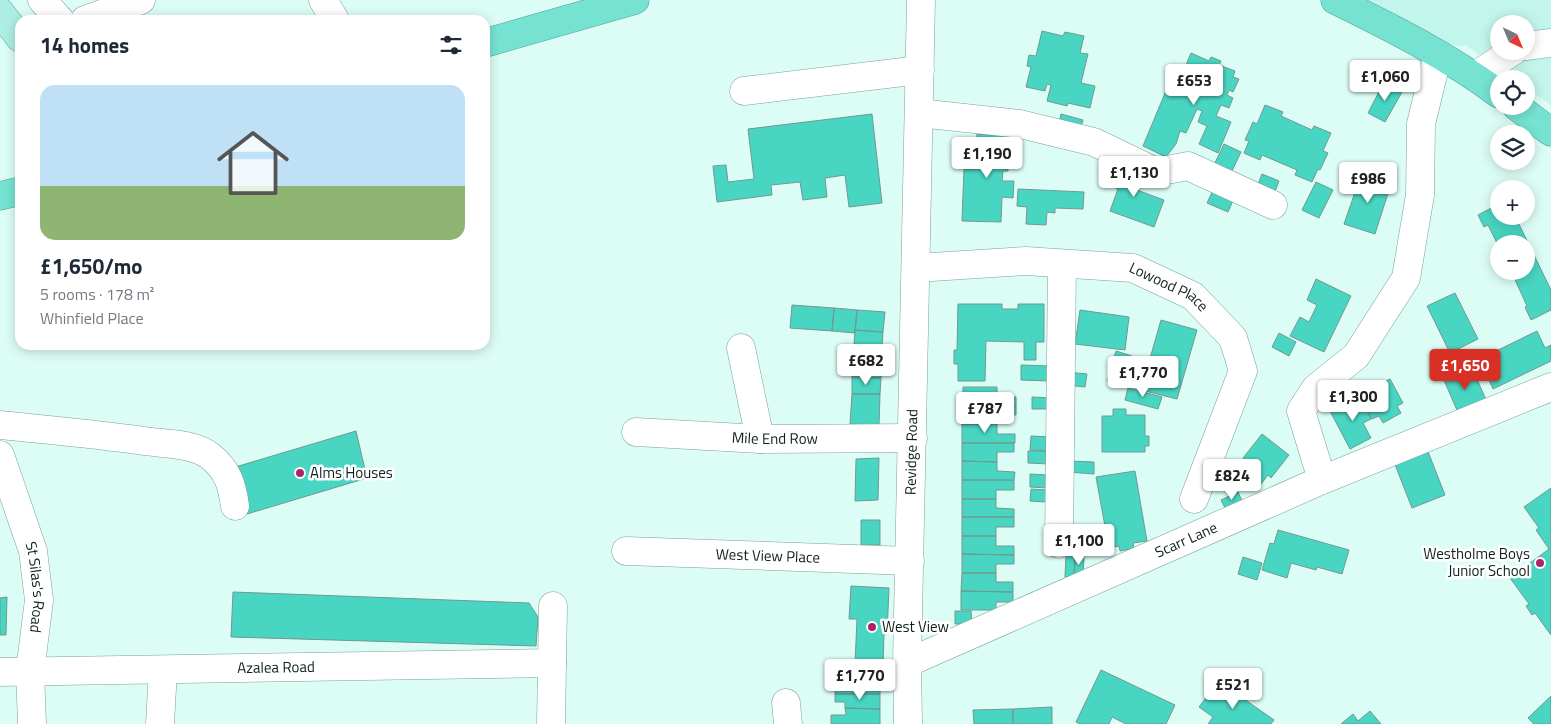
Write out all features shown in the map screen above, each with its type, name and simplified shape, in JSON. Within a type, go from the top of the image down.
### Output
[{"type":"highway","points":[[490,42],[635,0]]},
{"type":"highway","points":[[1335,0],[1438,54],[1490,87]]},
{"type":"highway","points":[[1528,115],[1551,132]]},
{"type":"highway","points":[[0,196],[15,192]]},
{"type":"main road","points":[[0,12],[15,32]]},
{"type":"street","points":[[42,0],[56,15]]},
{"type":"street","points":[[99,15],[141,0]]},
{"type":"street","points":[[323,0],[331,15]]},
{"type":"street","name":"Revidge Road","points":[[908,724],[907,663],[921,0]]},
{"type":"street","points":[[1535,45],[1551,43]]},
{"type":"street","points":[[1322,480],[1301,411],[1316,388],[1356,356],[1406,278],[1420,195],[1421,124],[1438,54]]},
{"type":"street","points":[[1475,76],[1500,60]]},
{"type":"street","points":[[744,91],[920,70]]},
{"type":"street","points":[[919,113],[1020,124],[1094,142],[1156,172],[1188,166],[1273,205]]},
{"type":"street","name":"Lowood Place","points":[[916,268],[1026,261],[1133,268],[1193,296],[1233,338],[1243,371],[1194,499]]},
{"type":"street","points":[[1059,544],[1062,264]]},
{"type":"street","points":[[741,348],[760,438]]},
{"type":"street","name":"Scarr Lane","points":[[907,663],[1322,480],[1551,387]]},
{"type":"street","points":[[0,425],[190,447],[209,455],[224,469],[232,487],[234,506]]},
{"type":"street","name":"Mile End Row","points":[[636,432],[760,438],[913,438]]},
{"type":"street","name":"St Silas's Road","points":[[0,455],[33,551],[39,600],[30,672],[32,724]]},
{"type":"street","name":"West View Place","points":[[626,551],[910,561]]},
{"type":"street","points":[[551,724],[553,606]]},
{"type":"street","name":"Azalea Road","points":[[0,672],[552,663]]},
{"type":"street","points":[[160,724],[163,670]]},
{"type":"shaded area","points":[[1369,0],[1551,0],[1551,105],[1535,94],[1535,70],[1501,70],[1466,45],[1452,45]]},
{"type":"building","points":[[1042,31],[1063,36],[1065,32],[1084,36],[1080,53],[1088,54],[1081,83],[1095,86],[1090,108],[1068,103],[1067,106],[1047,101],[1051,85],[1047,84],[1045,91],[1026,87],[1031,67],[1027,66],[1029,55],[1036,56]]},
{"type":"building","points":[[1191,53],[1209,61],[1211,57],[1221,61],[1219,65],[1235,71],[1233,77],[1239,79],[1233,92],[1229,90],[1227,95],[1233,98],[1229,108],[1221,105],[1216,116],[1231,122],[1218,153],[1199,144],[1207,126],[1198,122],[1202,111],[1197,109],[1186,133],[1180,131],[1176,144],[1166,157],[1143,146],[1168,86],[1176,89]]},
{"type":"building","points":[[1384,82],[1402,92],[1385,122],[1368,113]]},
{"type":"building","points":[[1265,105],[1283,112],[1281,116],[1312,130],[1314,126],[1331,133],[1323,151],[1328,153],[1312,182],[1295,175],[1297,170],[1262,155],[1260,160],[1244,153],[1249,141],[1245,140],[1253,122],[1257,124]]},
{"type":"building","points":[[872,114],[882,203],[849,207],[845,175],[825,178],[827,197],[803,200],[800,182],[771,185],[772,195],[717,202],[713,166],[726,165],[728,182],[754,179],[748,129]]},
{"type":"building","points":[[1061,114],[1083,120],[1079,133],[1058,127]]},
{"type":"building","points":[[991,129],[1009,130],[1008,171],[1003,171],[1002,181],[1014,181],[1013,198],[1002,197],[1001,222],[962,221],[964,169],[976,169],[976,160],[971,160],[971,152],[976,152],[977,134],[991,135]]},
{"type":"building","points":[[1224,144],[1241,152],[1230,175],[1213,167]]},
{"type":"building","points":[[1120,162],[1141,170],[1134,189],[1164,200],[1154,227],[1110,211],[1118,189],[1111,186]]},
{"type":"building","points":[[1262,174],[1279,181],[1274,194],[1257,187]]},
{"type":"building","points":[[1361,175],[1391,184],[1375,234],[1344,224]]},
{"type":"building","points":[[1316,182],[1333,190],[1319,218],[1302,210]]},
{"type":"building","points":[[1215,186],[1235,196],[1228,212],[1207,203]]},
{"type":"building","points":[[1018,189],[1084,192],[1083,209],[1055,208],[1055,213],[1047,212],[1046,225],[1026,224],[1027,207],[1017,206]]},
{"type":"building","points":[[1490,209],[1490,225],[1519,225],[1524,235],[1493,235],[1488,225],[1484,227],[1478,215]]},
{"type":"building","points":[[1535,257],[1551,290],[1551,310],[1531,320],[1525,307],[1527,306],[1515,280],[1535,280]]},
{"type":"building","points":[[1316,279],[1351,296],[1324,352],[1290,336],[1300,317],[1309,322],[1317,305],[1307,300]]},
{"type":"building","points":[[1455,293],[1478,339],[1450,353],[1427,306]]},
{"type":"building","points":[[958,304],[1002,304],[1002,309],[1018,309],[1018,304],[1044,304],[1044,342],[1036,342],[1036,360],[1024,360],[1024,342],[986,341],[985,381],[958,381],[958,364],[954,364],[954,350],[957,350]]},
{"type":"building","points":[[792,305],[834,308],[832,331],[790,328]]},
{"type":"building","points":[[834,308],[857,310],[855,333],[832,331]]},
{"type":"building","points":[[857,310],[885,312],[883,332],[855,330]]},
{"type":"building","points":[[1080,310],[1129,317],[1125,350],[1075,344]]},
{"type":"building","points":[[1161,320],[1197,330],[1177,399],[1141,390]]},
{"type":"building","points":[[855,330],[883,332],[882,347],[854,345]]},
{"type":"building","points":[[1537,331],[1545,348],[1551,345],[1551,361],[1493,389],[1486,373],[1497,368],[1490,354]]},
{"type":"building","points":[[1279,333],[1296,342],[1289,356],[1272,347]]},
{"type":"building","points":[[854,345],[882,347],[882,362],[853,361]]},
{"type":"building","points":[[1116,351],[1132,356],[1122,386],[1107,381]]},
{"type":"building","points":[[853,361],[882,362],[881,378],[852,377]]},
{"type":"building","points":[[1021,365],[1049,366],[1049,381],[1021,380]]},
{"type":"building","points":[[1471,366],[1488,404],[1460,417],[1443,378]]},
{"type":"building","points":[[1067,372],[1087,374],[1085,387],[1066,385]]},
{"type":"building","points":[[852,377],[881,378],[880,394],[852,394]]},
{"type":"building","points":[[1390,379],[1403,403],[1397,406],[1401,413],[1383,423],[1379,416],[1372,419],[1359,395]]},
{"type":"building","points":[[963,387],[997,387],[997,396],[1016,397],[1016,406],[963,405]]},
{"type":"building","points":[[1128,388],[1162,397],[1158,409],[1125,400]]},
{"type":"building","points":[[852,394],[880,394],[879,425],[850,424]]},
{"type":"building","points":[[1360,396],[1371,419],[1363,423],[1371,438],[1350,449],[1330,411]]},
{"type":"building","points":[[1032,397],[1051,398],[1050,409],[1032,409]]},
{"type":"building","points":[[963,405],[1016,406],[1016,415],[997,415],[997,424],[962,424]]},
{"type":"building","points":[[1113,409],[1126,409],[1126,415],[1145,415],[1145,436],[1149,436],[1149,446],[1145,446],[1145,452],[1102,452],[1102,416],[1113,416]]},
{"type":"building","points":[[962,424],[997,424],[997,434],[1015,434],[1015,443],[962,443]]},
{"type":"building","name":"Alms Houses","points":[[356,431],[367,478],[247,514],[232,468]]},
{"type":"building","points":[[1262,434],[1289,455],[1271,478],[1268,475],[1261,484],[1245,472],[1251,464],[1243,458]]},
{"type":"building","points":[[1031,436],[1050,437],[1050,451],[1030,450]]},
{"type":"building","points":[[962,443],[1014,443],[1014,452],[997,452],[997,462],[962,461]]},
{"type":"building","points":[[1427,449],[1445,495],[1412,508],[1394,462]]},
{"type":"building","points":[[1028,451],[1050,451],[1049,464],[1028,463]]},
{"type":"building","points":[[879,458],[878,500],[855,501],[856,459]]},
{"type":"building","points":[[962,461],[997,462],[997,471],[1015,472],[1014,480],[962,480]]},
{"type":"building","points":[[1069,461],[1094,462],[1094,474],[1068,472]]},
{"type":"building","points":[[1135,471],[1147,541],[1133,543],[1134,548],[1120,551],[1119,546],[1109,548],[1096,477]]},
{"type":"building","points":[[1030,474],[1047,475],[1047,488],[1030,487]]},
{"type":"building","points":[[962,480],[1014,480],[1014,490],[996,490],[996,499],[962,499]]},
{"type":"building","name":"Westholme Boys Junior School","points":[[1551,488],[1551,635],[1535,613],[1532,615],[1526,606],[1529,604],[1510,578],[1549,549],[1536,530],[1539,528],[1524,507]]},
{"type":"building","points":[[1031,489],[1047,490],[1046,502],[1030,501]]},
{"type":"building","points":[[1238,492],[1243,503],[1226,510],[1221,500]]},
{"type":"building","points":[[962,499],[996,499],[996,508],[1014,509],[1014,517],[962,517]]},
{"type":"building","points":[[962,517],[1014,517],[1014,527],[996,527],[996,536],[962,536]]},
{"type":"building","points":[[861,520],[880,520],[880,545],[861,545]]},
{"type":"building","points":[[1278,530],[1349,550],[1342,574],[1317,567],[1316,570],[1291,563],[1287,578],[1262,570],[1270,543],[1274,544]]},
{"type":"building","points":[[962,536],[996,536],[996,546],[1014,546],[1014,555],[962,554]]},
{"type":"building","points":[[962,554],[1014,555],[1014,564],[996,564],[996,573],[962,573]]},
{"type":"building","points":[[1066,554],[1075,554],[1074,578],[1065,577]]},
{"type":"building","points":[[1075,554],[1084,555],[1083,578],[1074,578]]},
{"type":"building","points":[[1243,557],[1262,563],[1257,580],[1238,574]]},
{"type":"building","points":[[962,573],[996,573],[996,582],[1013,582],[1013,592],[961,591]]},
{"type":"building","name":"West View","points":[[851,586],[889,588],[887,634],[884,634],[883,665],[855,664],[857,619],[849,619]]},
{"type":"building","points":[[961,591],[1013,592],[1013,602],[996,602],[996,610],[961,610]]},
{"type":"building","points":[[233,592],[529,603],[538,617],[536,646],[231,637]]},
{"type":"building","points":[[7,597],[6,635],[0,635],[0,598]]},
{"type":"building","points":[[955,611],[971,611],[972,624],[955,624]]},
{"type":"building","points":[[1101,670],[1175,705],[1166,724],[1126,724],[1112,717],[1109,724],[1080,724],[1076,722]]},
{"type":"building","points":[[846,676],[881,676],[880,694],[835,694],[835,682],[846,682]]},
{"type":"building","points":[[1227,687],[1274,720],[1271,724],[1208,724],[1213,717],[1199,707],[1211,691],[1219,697]]},
{"type":"building","points":[[835,694],[880,694],[880,709],[845,708],[845,702],[835,702]]},
{"type":"building","points":[[1551,696],[1551,724],[1534,724],[1528,718]]},
{"type":"building","points":[[1052,707],[1052,724],[1013,724],[1013,709]]},
{"type":"building","points":[[845,708],[880,709],[880,724],[831,724],[831,715],[846,715]]},
{"type":"building","points":[[1013,709],[1013,724],[974,724],[973,710]]},
{"type":"building","points":[[1370,711],[1381,724],[1341,724],[1353,714],[1358,721]]},
{"type":"place","name":"Alms Houses","points":[[300,473]]},
{"type":"place","name":"Westholme Boys Junior School","points":[[1540,563]]},
{"type":"place","name":"West View","points":[[872,627]]}]
